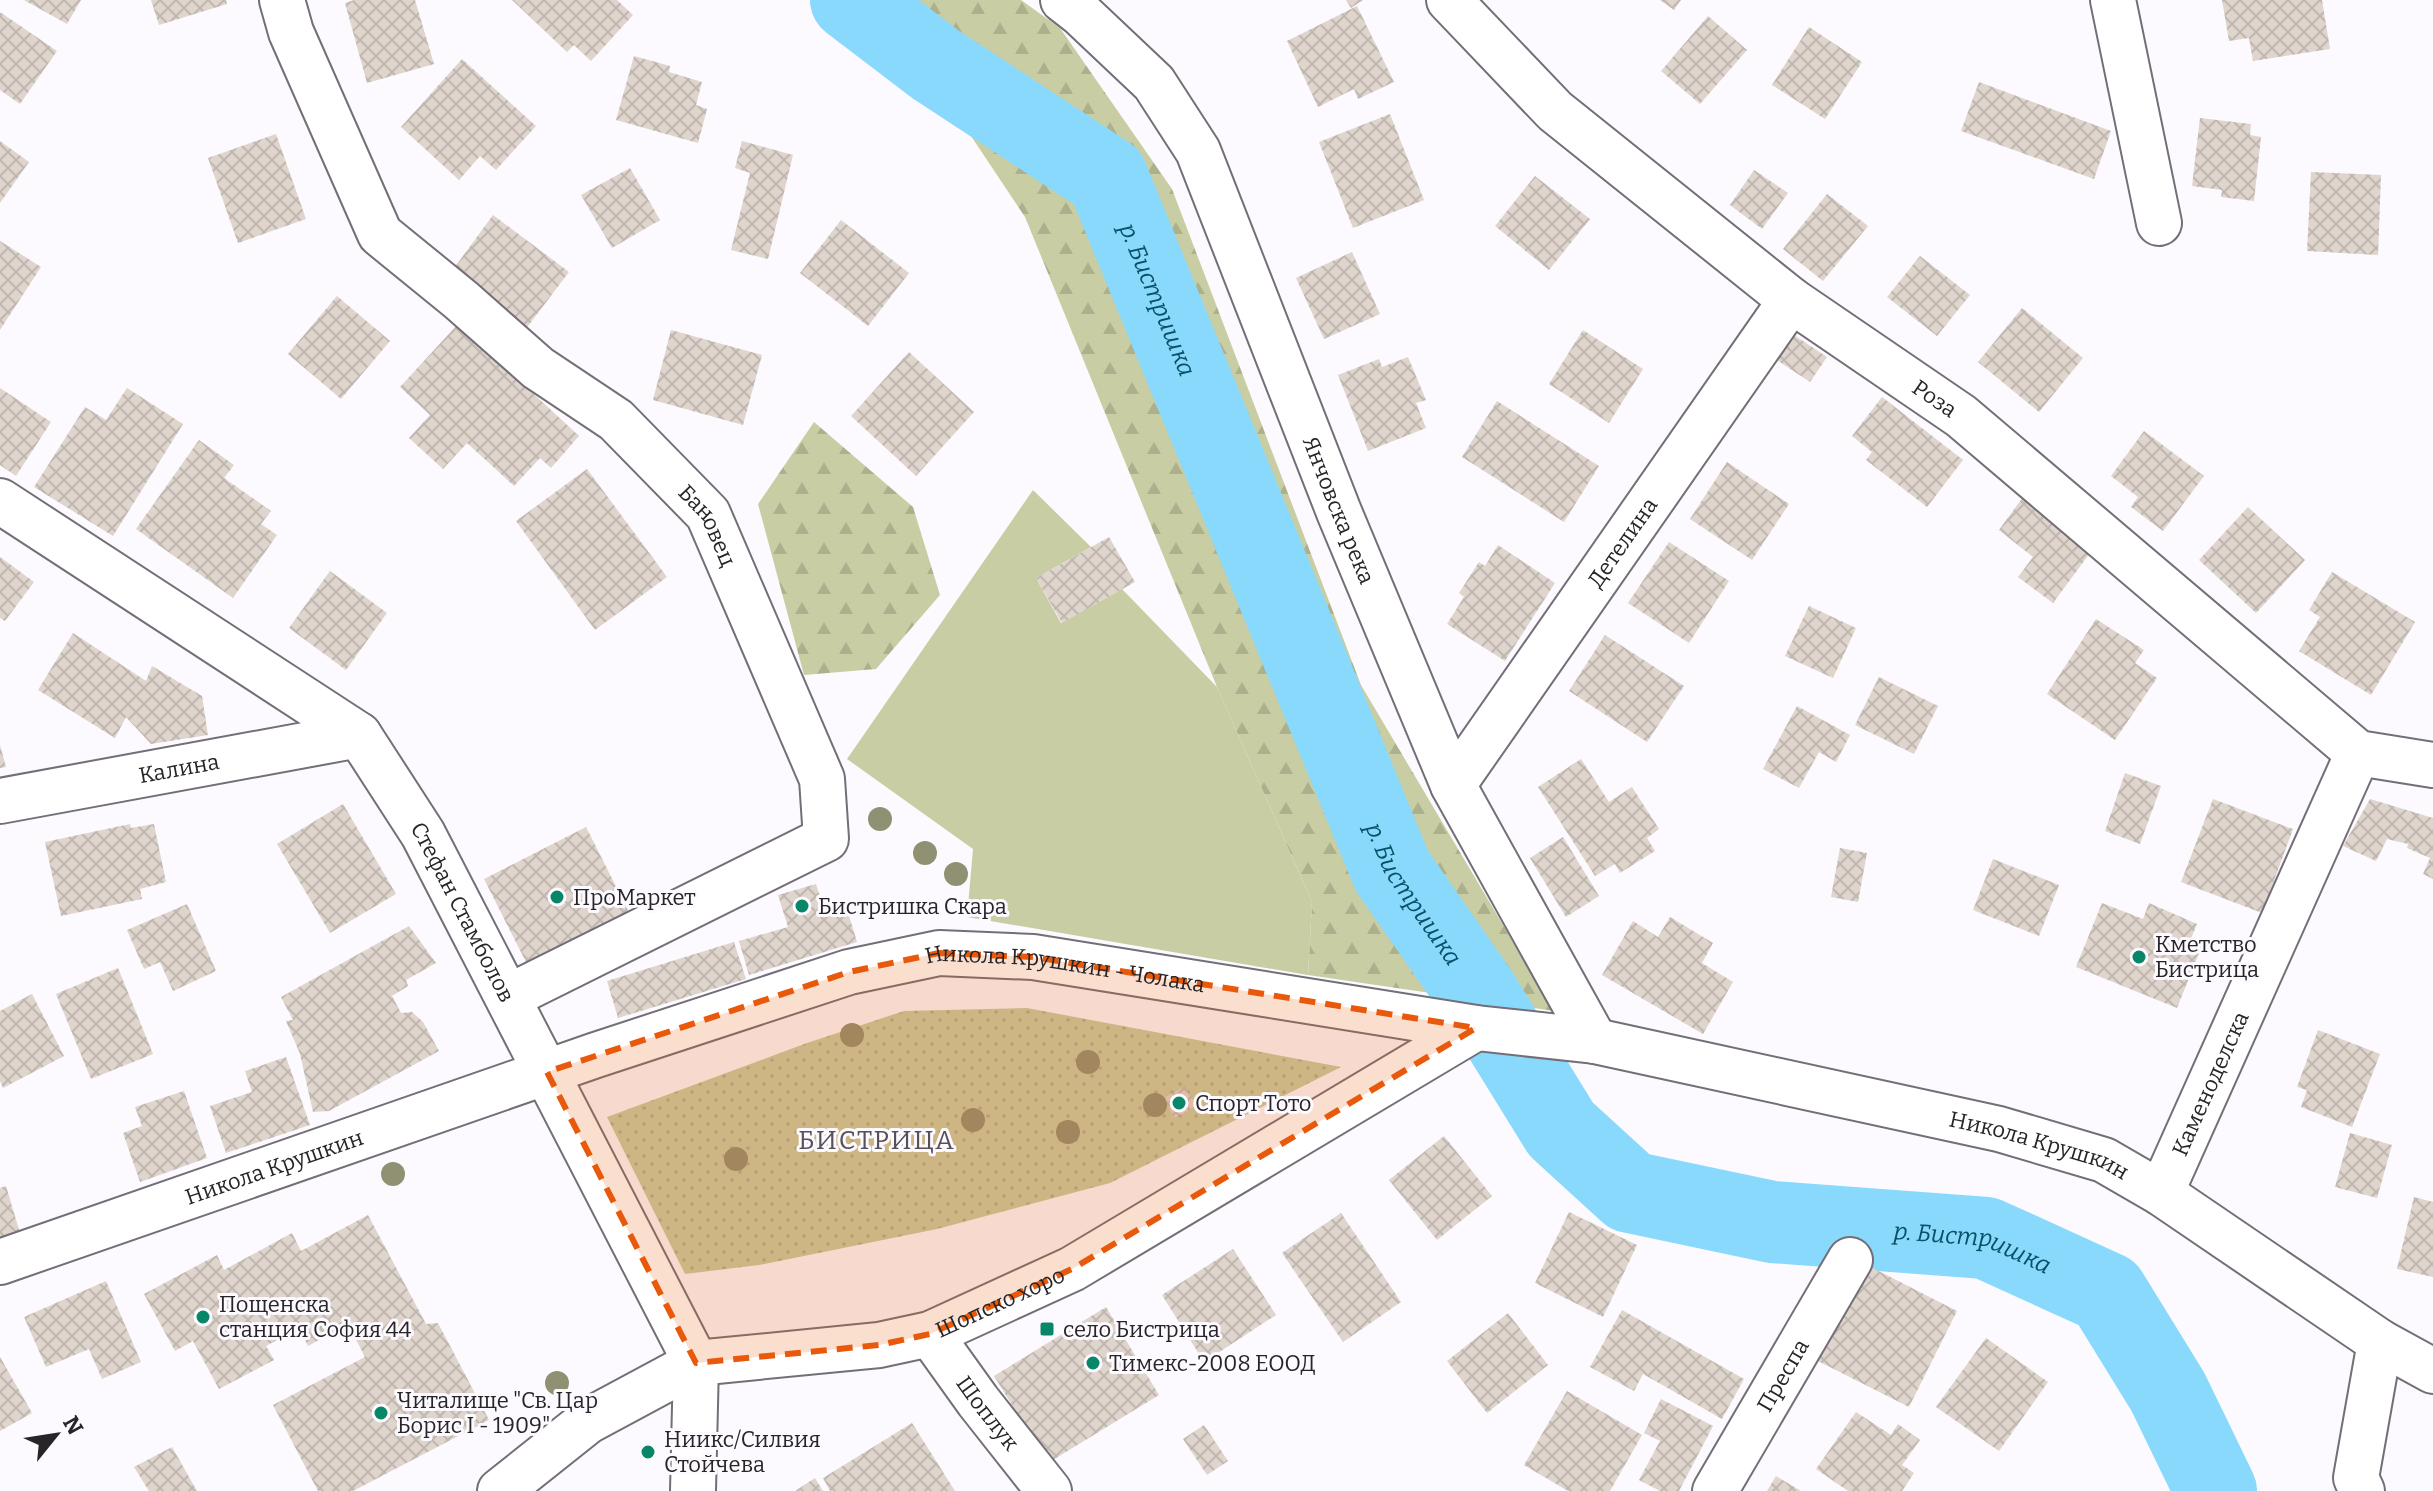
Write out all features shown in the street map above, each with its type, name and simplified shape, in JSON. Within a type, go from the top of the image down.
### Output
[{"type":"street","name":"Бановец","points":[[282,0],[291,32],[380,234],[538,368],[616,420],[708,514],[822,779],[826,839],[508,997]]},
{"type":"street","name":"Янчовска река","points":[[1063,0],[1154,83],[1198,151],[1339,512],[1453,785],[1583,1039]]},
{"type":"street","name":"Роза","points":[[1449,0],[1555,111],[1791,300],[1961,416],[2358,753]]},
{"type":"street","points":[[2113,0],[2159,223]]},
{"type":"street","name":"Детелина","points":[[1453,785],[1791,300]]},
{"type":"street","name":"Стефан Стамболов","points":[[0,501],[359,735],[423,834],[696,1363],[693,1491]]},
{"type":"street","name":"Калина","points":[[0,801],[359,735]]},
{"type":"street","points":[[2358,753],[2433,765]]},
{"type":"street","name":"Каменоделска","points":[[2161,1193],[2358,753]]},
{"type":"street","name":"Никола Крушкин - Чолака","points":[[547,1072],[849,972],[939,953],[1033,957],[1476,1028],[1583,1039]]},
{"type":"street","name":"Шопско хоро","points":[[500,1491],[588,1421],[696,1363],[879,1345],[930,1334],[1072,1269],[1476,1028]]},
{"type":"street","name":"Никола Крушкин","points":[[1583,1039],[1999,1129],[2104,1160],[2161,1193],[2380,1342],[2433,1371]]},
{"type":"street","name":"Никола Крушкин","points":[[0,1262],[547,1072]]},
{"type":"street","name":"Преспа","points":[[1715,1491],[1850,1260]]},
{"type":"street","name":"Шоплук","points":[[930,1334],[1049,1491]]},
{"type":"street","points":[[2362,1491],[2356,1478],[2380,1342]]},
{"type":"highlighted area","points":[[939,953],[1033,957],[1476,1028],[1072,1269],[930,1334],[879,1345],[696,1363],[547,1072],[849,972]]},
{"type":"green space","points":[[823,0],[1021,0],[1060,28],[1172,189],[1361,685],[1554,1011],[1308,975],[1312,902],[1217,687],[1025,217],[971,136]]},
{"type":"green space","points":[[814,422],[913,507],[940,595],[876,669],[804,675],[758,504]]},
{"type":"green space","points":[[1033,490],[1091,547],[1036,578],[1061,623],[1122,589],[1217,687],[1312,902],[1308,975],[967,917],[973,849],[847,759]]},
{"type":"green space","points":[[1027,1008],[1341,1067],[1110,1183],[937,1229],[759,1265],[685,1274],[607,1117],[807,1043],[904,1011]]},
{"type":"building","points":[[24,0],[81,0],[67,24]]},
{"type":"building","points":[[151,0],[226,0],[227,4],[159,25]]},
{"type":"building","points":[[354,0],[415,0],[434,64],[367,83],[345,3]]},
{"type":"building","points":[[512,0],[617,0],[633,15],[591,61],[574,45],[567,52]]},
{"type":"building","points":[[1346,0],[1363,0],[1351,8]]},
{"type":"building","points":[[1660,0],[1681,0],[1674,10]]},
{"type":"building","points":[[2222,0],[2322,0],[2330,49],[2253,61],[2249,38],[2229,41]]},
{"type":"building","points":[[1357,6],[1394,82],[1358,99],[1354,89],[1318,107],[1287,41]]},
{"type":"building","points":[[0,12],[57,51],[20,104],[0,90]]},
{"type":"building","points":[[1708,16],[1747,50],[1700,104],[1661,71]]},
{"type":"building","points":[[1809,27],[1862,62],[1825,119],[1772,85]]},
{"type":"building","points":[[634,56],[670,66],[669,72],[702,82],[696,105],[707,109],[698,143],[616,120]]},
{"type":"building","points":[[462,59],[536,126],[496,170],[480,156],[459,180],[401,127]]},
{"type":"building","points":[[1979,82],[2111,131],[2094,179],[1961,131]]},
{"type":"building","points":[[1390,114],[1424,200],[1353,228],[1319,142]]},
{"type":"building","points":[[2200,118],[2251,124],[2250,135],[2261,137],[2254,201],[2221,197],[2222,190],[2192,186]]},
{"type":"building","points":[[276,134],[306,219],[238,243],[208,158]]},
{"type":"building","points":[[0,141],[29,162],[0,203]]},
{"type":"building","points":[[742,141],[793,155],[768,259],[731,250],[750,173],[735,168]]},
{"type":"building","points":[[630,168],[660,220],[612,248],[581,195]]},
{"type":"building","points":[[1754,170],[1788,193],[1762,229],[1730,205]]},
{"type":"building","points":[[2311,172],[2381,175],[2378,255],[2307,251]]},
{"type":"building","points":[[1535,176],[1590,219],[1549,270],[1495,226]]},
{"type":"building","points":[[1827,194],[1868,226],[1823,281],[1783,249]]},
{"type":"building","points":[[493,215],[569,272],[525,330],[449,275]]},
{"type":"building","points":[[841,220],[909,273],[868,326],[800,273]]},
{"type":"building","points":[[0,241],[41,267],[0,330]]},
{"type":"building","points":[[1352,252],[1380,314],[1324,339],[1296,278]]},
{"type":"building","points":[[1920,256],[1970,295],[1937,336],[1887,297]]},
{"type":"building","points":[[337,296],[390,341],[341,399],[288,354]]},
{"type":"building","points":[[2022,308],[2083,358],[2039,412],[1978,362]]},
{"type":"building","points":[[458,324],[579,436],[551,468],[540,458],[514,486],[467,443],[443,469],[409,438],[430,415],[400,387]]},
{"type":"building","points":[[671,330],[762,355],[743,425],[653,400]]},
{"type":"building","points":[[1583,330],[1643,369],[1609,423],[1549,384]]},
{"type":"building","points":[[1794,335],[1827,357],[1810,382],[1777,360]]},
{"type":"building","points":[[909,352],[974,412],[916,476],[851,416]]},
{"type":"building","points":[[1408,357],[1426,400],[1416,403],[1426,428],[1368,451],[1338,375],[1379,359],[1382,367]]},
{"type":"building","points":[[0,388],[51,422],[16,476],[0,465]]},
{"type":"building","points":[[127,388],[183,424],[113,536],[34,487],[85,407],[106,420]]},
{"type":"building","points":[[1882,397],[1963,460],[1927,507],[1866,460],[1872,452],[1852,436]]},
{"type":"building","points":[[1497,401],[1599,466],[1564,522],[1462,457]]},
{"type":"building","points":[[2144,431],[2204,476],[2163,531],[2131,507],[2138,497],[2111,476]]},
{"type":"building","points":[[199,440],[234,465],[224,478],[271,511],[261,524],[277,535],[233,598],[136,529]]},
{"type":"building","points":[[1727,462],[1789,504],[1752,560],[1690,519]]},
{"type":"building","points":[[587,469],[667,577],[595,630],[516,521]]},
{"type":"building","points":[[2023,497],[2093,549],[2053,603],[2018,577],[2033,557],[1999,530]]},
{"type":"building","points":[[2248,507],[2305,560],[2256,613],[2199,560]]},
{"type":"building","points":[[1109,537],[1135,582],[1062,623],[1036,578]]},
{"type":"building","points":[[1669,542],[1729,581],[1689,643],[1628,603]]},
{"type":"building","points":[[1498,545],[1555,583],[1505,661],[1447,624],[1464,597],[1459,593],[1479,562],[1485,566]]},
{"type":"building","points":[[0,557],[34,582],[5,621],[0,618]]},
{"type":"building","points":[[330,571],[387,613],[346,670],[289,628]]},
{"type":"building","points":[[2332,572],[2415,622],[2371,695],[2299,651],[2320,617],[2309,610]]},
{"type":"building","points":[[1809,606],[1856,628],[1833,678],[1785,656]]},
{"type":"building","points":[[2096,619],[2144,650],[2135,663],[2157,678],[2115,740],[2047,694]]},
{"type":"building","points":[[73,633],[146,681],[152,666],[202,696],[208,735],[151,744],[126,717],[115,738],[38,690]]},
{"type":"building","points":[[1605,635],[1684,686],[1647,742],[1569,691]]},
{"type":"building","points":[[1879,677],[1938,706],[1914,754],[1855,725]]},
{"type":"building","points":[[1797,706],[1850,735],[1836,762],[1819,752],[1799,788],[1763,769]]},
{"type":"building","points":[[0,745],[6,767],[0,768]]},
{"type":"building","points":[[1581,759],[1609,802],[1632,787],[1659,829],[1647,838],[1655,851],[1620,873],[1615,864],[1595,876],[1538,787]]},
{"type":"building","points":[[2125,773],[2161,786],[2140,844],[2105,831]]},
{"type":"building","points":[[2213,799],[2293,829],[2262,913],[2181,882]]},
{"type":"building","points":[[2370,799],[2433,818],[2433,879],[2423,874],[2430,858],[2407,848],[2408,844],[2387,839],[2376,861],[2343,846]]},
{"type":"building","points":[[343,804],[396,894],[330,933],[277,844]]},
{"type":"building","points":[[130,824],[131,828],[154,824],[166,882],[140,889],[142,899],[61,916],[45,842]]},
{"type":"building","name":"ПроМаркет","points":[[586,827],[631,916],[529,968],[484,879]]},
{"type":"building","points":[[1563,837],[1599,896],[1566,917],[1530,858]]},
{"type":"building","points":[[1840,848],[1867,853],[1858,902],[1831,897]]},
{"type":"building","points":[[1993,859],[2059,885],[2039,936],[1973,910]]},
{"type":"building","points":[[816,884],[826,915],[847,909],[857,942],[749,975],[739,941],[788,927],[778,895]]},
{"type":"building","name":"Кметство Бистрица","points":[[2102,903],[2143,919],[2149,903],[2197,924],[2190,941],[2202,946],[2177,1008],[2076,967]]},
{"type":"building","points":[[187,904],[216,971],[173,991],[160,962],[144,969],[127,930]]},
{"type":"building","points":[[1670,917],[1713,943],[1702,963],[1733,982],[1703,1034],[1602,975],[1633,921],[1658,937]]},
{"type":"building","points":[[409,926],[436,963],[406,980],[408,986],[392,996],[401,1013],[412,1012],[423,1022],[439,1051],[329,1111],[313,1112],[300,1054],[286,1021],[293,1020],[281,997]]},
{"type":"building","points":[[734,942],[746,979],[618,1018],[607,981]]},
{"type":"building","points":[[118,968],[153,1054],[91,1079],[56,994]]},
{"type":"building","points":[[32,994],[64,1056],[3,1088],[0,1081],[0,1011]]},
{"type":"building","points":[[2318,1030],[2380,1054],[2352,1127],[2301,1107],[2307,1090],[2297,1087]]},
{"type":"building","points":[[286,1057],[310,1125],[226,1153],[210,1106],[252,1092],[245,1071]]},
{"type":"building","points":[[1185,1086],[1196,1106],[1175,1118],[1164,1098]]},
{"type":"building","points":[[184,1091],[207,1158],[140,1182],[123,1133],[142,1126],[135,1107]]},
{"type":"building","points":[[2350,1133],[2392,1145],[2377,1198],[2335,1187]]},
{"type":"building","points":[[1444,1136],[1492,1196],[1437,1240],[1389,1180]]},
{"type":"building","points":[[6,1186],[20,1233],[0,1239],[0,1188]]},
{"type":"building","points":[[2414,1197],[2433,1202],[2433,1277],[2397,1269]]},
{"type":"building","points":[[1569,1212],[1637,1245],[1603,1317],[1535,1283]]},
{"type":"building","points":[[1341,1213],[1401,1302],[1343,1342],[1282,1253]]},
{"type":"building","points":[[368,1215],[426,1324],[438,1323],[489,1420],[353,1491],[318,1491],[273,1405],[365,1357],[348,1324],[308,1346],[299,1328],[266,1346],[274,1360],[219,1389],[193,1341],[175,1351],[144,1294],[217,1255],[224,1270],[292,1233],[301,1251]]},
{"type":"building","points":[[1233,1249],[1276,1315],[1204,1362],[1162,1295]]},
{"type":"building","points":[[1857,1260],[1957,1311],[1909,1407],[1808,1356]]},
{"type":"building","points":[[106,1281],[141,1362],[102,1379],[89,1349],[46,1367],[24,1317]]},
{"type":"building","points":[[1106,1307],[1159,1395],[1048,1463],[994,1376]]},
{"type":"building","points":[[1622,1310],[1744,1379],[1722,1419],[1643,1374],[1634,1391],[1590,1367]]},
{"type":"building","points":[[1508,1313],[1548,1365],[1487,1413],[1447,1361]]},
{"type":"building","points":[[1986,1338],[2048,1382],[1999,1451],[1936,1407]]},
{"type":"building","points":[[0,1357],[32,1413],[0,1431]]},
{"type":"building","points":[[1567,1391],[1642,1435],[1610,1491],[1568,1491],[1524,1465]]},
{"type":"building","points":[[1661,1399],[1713,1426],[1679,1491],[1660,1491],[1639,1480],[1660,1441],[1644,1433]]},
{"type":"building","points":[[1856,1412],[1891,1435],[1898,1424],[1920,1440],[1902,1465],[1914,1473],[1902,1491],[1848,1491],[1816,1469]]},
{"type":"building","points":[[912,1423],[955,1491],[830,1491],[823,1478]]},
{"type":"building","points":[[1204,1425],[1228,1461],[1207,1475],[1183,1439]]},
{"type":"building","points":[[172,1447],[197,1491],[149,1491],[134,1467]]},
{"type":"building","points":[[1776,1476],[1801,1491],[1767,1491]]},
{"type":"building","points":[[815,1478],[823,1491],[795,1491]]},
{"type":"waterway","name":"р. Бистришка","points":[[851,0],[935,64],[1107,177],[1392,871],[1477,993],[1561,1129],[1630,1192],[1772,1222],[1986,1238],[2107,1293],[2168,1392],[2216,1491]]},
{"type":"place","name":"ПроМаркет","points":[[557,897]]},
{"type":"place","name":"Бистришка Скара","points":[[802,906]]},
{"type":"place","name":"Кметство Бистрица","points":[[2139,957]]},
{"type":"place","name":"Спорт Тото","points":[[1179,1103]]},
{"type":"place","name":"Пощенска станция София 44","points":[[203,1317]]},
{"type":"place","name":"село Бистрица","points":[[1047,1329]]},
{"type":"place","name":"Тимекс-2008 ЕООД","points":[[1093,1363]]},
{"type":"place","name":"Читалище \"Св. Цар Борис I - 1909\"","points":[[381,1413]]},
{"type":"place","name":"Ниикс/Силвия Стойчева","points":[[648,1452]]},
{"type":"district","name":"БИСТРИЦА","points":[[877,1140]]}]
